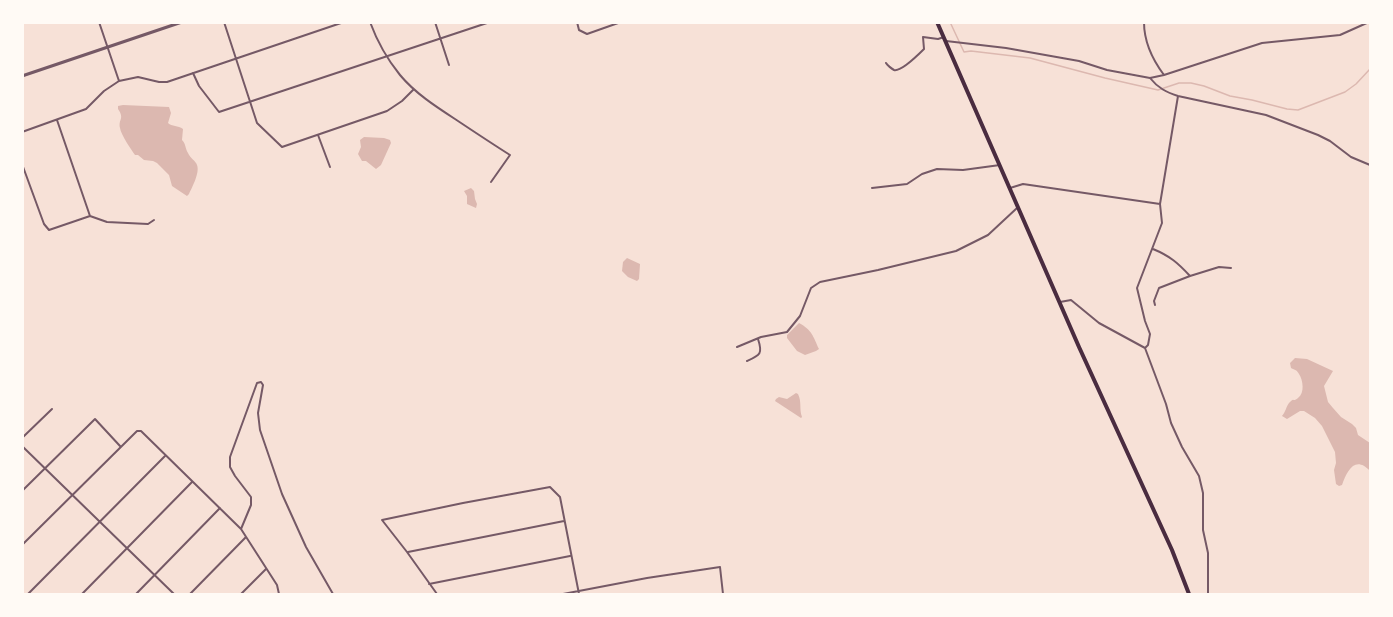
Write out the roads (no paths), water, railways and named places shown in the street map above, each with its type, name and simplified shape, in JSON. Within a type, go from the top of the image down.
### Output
[{"type":"main road","points":[[937,22],[1172,550],[1189,594]]},
{"type":"street","points":[[99,22],[119,81]]},
{"type":"street","points":[[22,76],[182,22]]},
{"type":"street","points":[[224,22],[257,123],[282,147],[387,111],[414,89]]},
{"type":"street","points":[[22,132],[86,109],[104,91],[119,81],[138,77],[167,82],[344,22]]},
{"type":"street","points":[[370,22],[387,56],[401,76],[414,89],[444,112],[510,155],[491,182]]},
{"type":"street","points":[[435,22],[449,65]]},
{"type":"street","points":[[193,73],[199,86],[219,112],[490,22]]},
{"type":"street","points":[[577,22],[579,30],[587,34],[621,22]]},
{"type":"street","points":[[1144,22],[1148,49],[1164,75]]},
{"type":"street","points":[[886,63],[893,70],[897,70],[924,49],[923,37],[1069,59],[1107,70],[1150,78],[1262,43],[1340,35],[1369,22]]},
{"type":"street","points":[[1150,78],[1164,91],[1178,96],[1266,115],[1324,138],[1351,157],[1371,165]]},
{"type":"street","points":[[1145,348],[1148,345],[1150,334],[1137,288],[1162,223],[1160,204],[1178,96]]},
{"type":"street","points":[[57,120],[90,216]]},
{"type":"street","points":[[318,135],[330,167]]},
{"type":"street","points":[[22,164],[44,224],[49,230],[90,216],[107,222],[148,224],[154,220]]},
{"type":"street","points":[[872,188],[907,184],[922,174],[936,169],[963,170],[1000,165]]},
{"type":"street","points":[[22,180],[27,178]]},
{"type":"street","points":[[1010,188],[1023,184],[1160,204]]},
{"type":"street","points":[[737,347],[787,332],[800,316],[811,288],[820,282],[956,251],[988,235],[1019,207]]},
{"type":"street","points":[[1153,249],[1177,262],[1190,276]]},
{"type":"street","points":[[1155,305],[1154,301],[1159,288],[1219,267],[1231,268]]},
{"type":"street","points":[[1060,302],[1071,300],[1099,323],[1145,348],[1171,423],[1199,476],[1203,493],[1203,530],[1208,553],[1208,594]]},
{"type":"street","points":[[747,362],[758,356],[760,352],[758,339]]},
{"type":"street","points":[[241,529],[251,505],[251,497],[230,467],[230,457],[257,383],[261,382],[263,385],[258,413],[260,430],[270,460],[282,494],[306,547],[333,594]]},
{"type":"street","points":[[22,438],[52,409]]},
{"type":"street","points":[[22,491],[95,419],[121,446]]},
{"type":"street","points":[[22,545],[121,446],[137,431],[141,431],[241,529],[277,585],[279,594]]},
{"type":"street","points":[[22,446],[174,594]]},
{"type":"street","points":[[28,594],[166,455]]},
{"type":"street","points":[[82,594],[192,482]]},
{"type":"street","points":[[437,594],[382,520],[550,487],[560,497],[579,593]]},
{"type":"street","points":[[136,594],[220,508]]},
{"type":"street","points":[[407,552],[564,521]]},
{"type":"street","points":[[190,594],[246,537]]},
{"type":"street","points":[[429,584],[571,556]]},
{"type":"street","points":[[563,594],[720,567],[723,594]]},
{"type":"street","points":[[241,594],[266,569]]},
{"type":"waterway","points":[[950,22],[964,52],[1030,58],[1158,90],[1179,83],[1191,83],[1230,96],[1287,109],[1298,110],[1345,92],[1370,69]]}]
